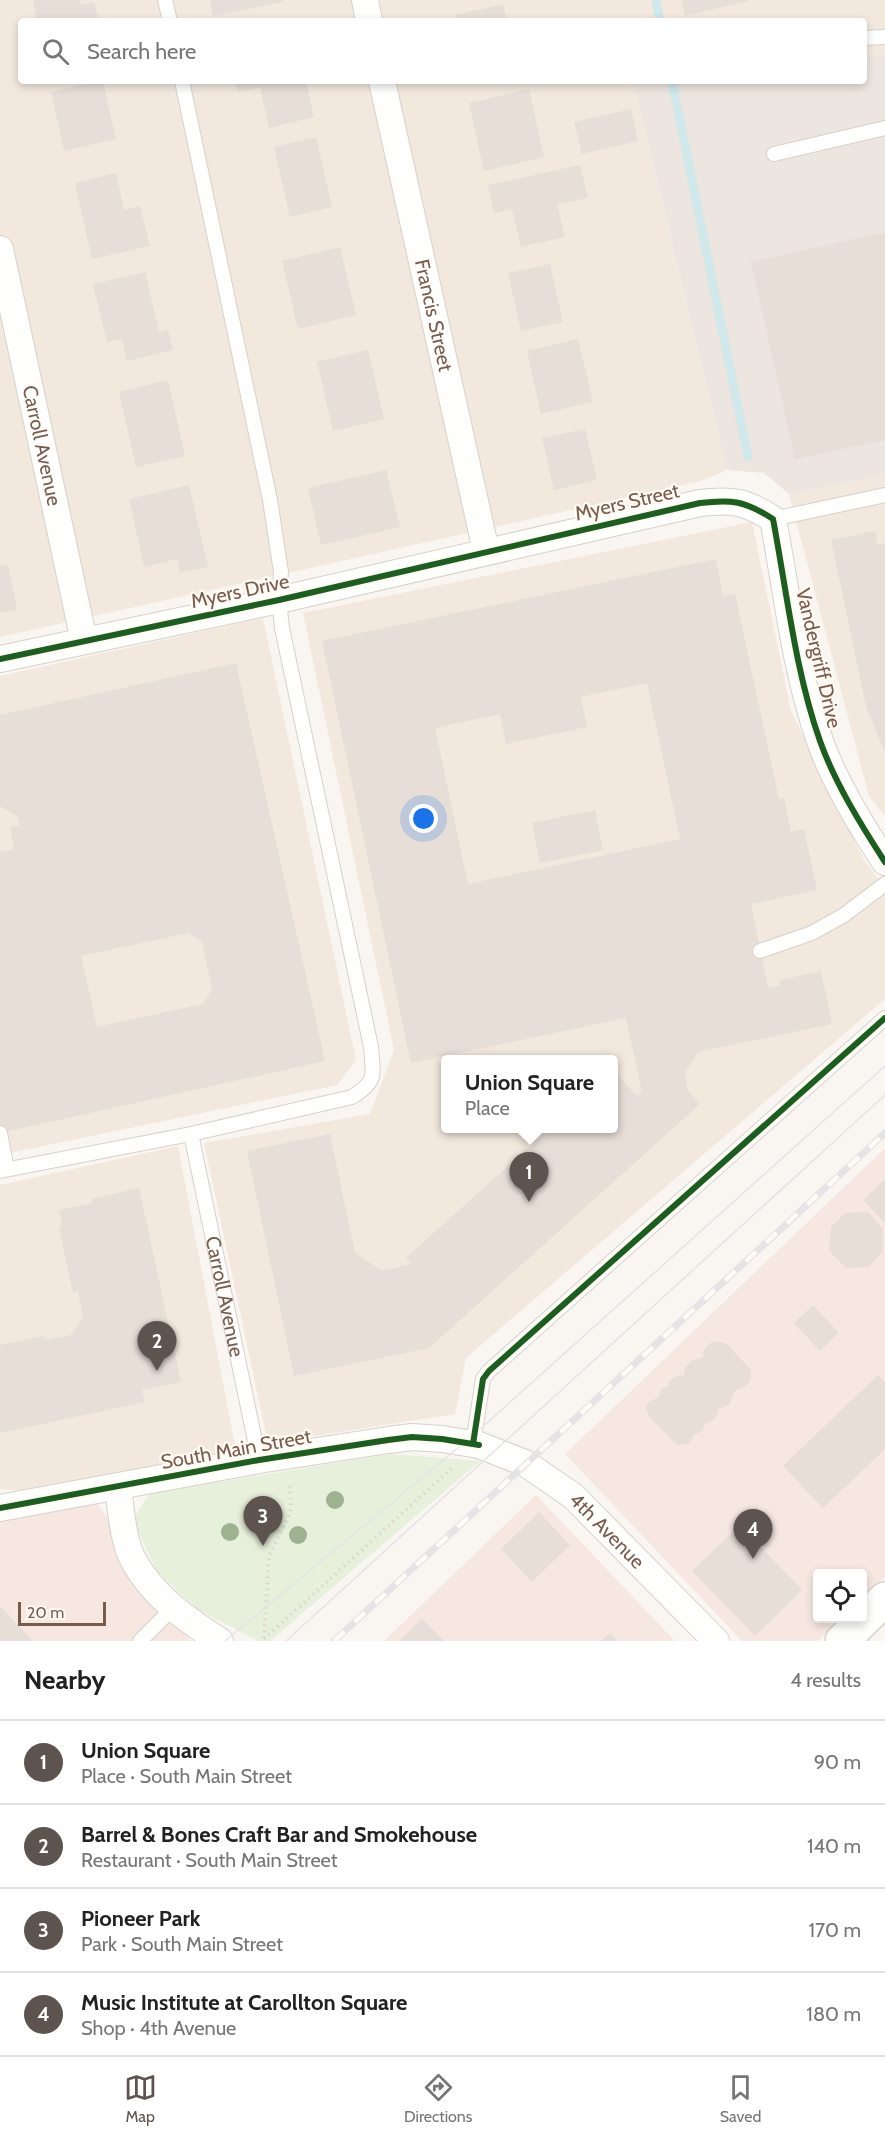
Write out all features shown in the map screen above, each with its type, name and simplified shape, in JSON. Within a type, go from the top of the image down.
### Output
[{"type":"street","points":[[365,0],[368,18]]},
{"type":"street","name":"Francis Street","points":[[383,84],[486,551]]},
{"type":"street","name":"Carroll Avenue","points":[[0,249],[84,641]]},
{"type":"street","name":"Myers Street","points":[[486,551],[700,503],[725,500],[755,507],[773,519]]},
{"type":"street","name":"Vandergriff Drive","points":[[773,519],[801,671],[821,743],[853,810],[885,862]]},
{"type":"street","name":"Myers Drive","points":[[0,659],[279,600],[486,551]]},
{"type":"street","name":"South Main Street","points":[[0,1508],[259,1460],[412,1437],[442,1439],[470,1451]]},
{"type":"street","name":"4th Avenue","points":[[470,1451],[525,1463],[573,1496],[716,1641]]},
{"type":"street","points":[[118,1487],[123,1525],[134,1562],[159,1596],[220,1641]]},
{"type":"street","points":[[842,1641],[885,1599]]},
{"type":"lane","points":[[165,0],[169,18]]},
{"type":"lane","points":[[867,38],[885,37]]},
{"type":"lane","points":[[0,1133],[4,1170],[191,1134],[352,1097],[365,1088],[373,1076],[371,1047],[285,639],[279,600],[281,572],[270,501],[183,84]]},
{"type":"lane","points":[[774,154],[885,128]]},
{"type":"lane","points":[[773,519],[885,495]]},
{"type":"lane","points":[[760,951],[812,933],[844,915],[885,884]]},
{"type":"lane","points":[[470,1451],[483,1379],[489,1371],[885,1018]]},
{"type":"lane","name":"Carroll Avenue","points":[[191,1134],[259,1460]]},
{"type":"lane","points":[[140,1641],[173,1608]]},
{"type":"path","points":[[289,1477],[290,1514],[269,1556],[264,1639],[470,1451]]},
{"type":"shaded area","points":[[0,0],[885,0],[885,56],[867,57],[867,18],[18,18],[18,84],[633,84],[727,470],[701,481],[0,637]]},
{"type":"shaded area","points":[[885,56],[885,475],[789,494],[764,473],[727,470],[634,84],[867,84],[867,57]]},
{"type":"shaded area","points":[[885,475],[885,816],[869,796],[789,494]]},
{"type":"shaded area","points":[[752,522],[791,711],[865,862],[885,887],[885,999],[466,1358],[455,1414],[268,1443],[204,1143],[370,1114],[394,1050],[303,613]]},
{"type":"shaded area","points":[[263,618],[356,1060],[337,1085],[0,1155],[0,676]]},
{"type":"shaded area","points":[[178,1146],[236,1451],[28,1491],[0,1489],[0,1185]]},
{"type":"shaded area","points":[[885,1148],[885,1577],[867,1595],[867,1569],[813,1569],[813,1623],[838,1623],[818,1641],[742,1641],[565,1454]]},
{"type":"shaded area","points":[[536,1495],[675,1641],[384,1641]]},
{"type":"shaded area","points":[[97,1503],[190,1641],[0,1641],[0,1521]]},
{"type":"green space","points":[[391,1454],[480,1461],[270,1641],[258,1641],[196,1608],[157,1572],[133,1520],[150,1493]]},
{"type":"building","points":[[33,0],[80,0],[81,5],[94,2],[98,18],[36,18]]},
{"type":"building","points":[[210,0],[283,0],[283,2],[213,16]]},
{"type":"building","points":[[681,0],[748,0],[748,1],[685,16]]},
{"type":"building","points":[[503,4],[506,18],[456,18],[455,15]]},
{"type":"building","points":[[84,84],[104,84],[116,139],[64,151],[51,92]]},
{"type":"building","points":[[236,84],[307,84],[314,117],[269,128],[260,87],[238,92]]},
{"type":"building","points":[[529,89],[544,157],[484,171],[469,103]]},
{"type":"building","points":[[631,109],[638,141],[582,154],[574,122]]},
{"type":"building","points":[[316,137],[332,207],[290,217],[274,147]]},
{"type":"building","points":[[580,165],[588,198],[557,204],[565,237],[521,247],[512,209],[494,213],[488,185]]},
{"type":"building","points":[[116,173],[124,210],[140,206],[150,246],[92,259],[75,183]]},
{"type":"building","points":[[885,232],[885,440],[795,459],[751,262]]},
{"type":"building","points":[[340,247],[356,315],[298,329],[282,261]]},
{"type":"building","points":[[550,264],[563,322],[521,331],[508,273]]},
{"type":"building","points":[[145,272],[159,332],[168,330],[173,350],[127,361],[122,339],[107,342],[93,284]]},
{"type":"building","points":[[578,339],[593,402],[541,414],[527,351]]},
{"type":"building","points":[[368,350],[384,419],[333,431],[317,362]]},
{"type":"building","points":[[168,380],[185,456],[136,467],[119,392]]},
{"type":"building","points":[[585,429],[597,480],[554,490],[542,438]]},
{"type":"building","points":[[386,470],[400,527],[321,545],[308,488]]},
{"type":"building","points":[[189,485],[208,567],[180,573],[177,559],[144,567],[129,499]]},
{"type":"building","points":[[875,531],[878,545],[885,543],[885,753],[866,706],[831,540]]},
{"type":"building","points":[[716,559],[723,596],[735,594],[779,799],[784,798],[791,832],[804,829],[817,890],[751,904],[768,988],[781,985],[780,980],[821,971],[832,1024],[698,1052],[685,1073],[688,1091],[700,1104],[429,1348],[294,1376],[247,1151],[330,1134],[355,1253],[382,1271],[412,1264],[406,1258],[544,1133],[618,1133],[618,1075],[637,1096],[642,1092],[626,1018],[411,1063],[322,641]],"holes":[[[647,683],[680,839],[468,884],[435,728],[500,714],[506,744],[587,727],[581,697]]]},
{"type":"building","points":[[8,564],[17,610],[0,613],[0,566]]},
{"type":"building","points":[[236,663],[325,1061],[0,1133],[0,852],[14,849],[10,827],[20,825],[18,817],[0,806],[0,715]],"holes":[[[188,933],[202,942],[212,989],[203,1004],[97,1027],[81,956]]]},
{"type":"building","points":[[595,810],[603,850],[540,863],[532,823]]},
{"type":"building","points":[[885,1179],[885,1223],[863,1200]]},
{"type":"building","points":[[139,1188],[181,1382],[142,1390],[145,1402],[0,1433],[0,1345],[44,1336],[45,1340],[71,1335],[83,1318],[78,1292],[73,1293],[59,1228],[62,1224],[59,1210],[92,1203],[91,1199]]},
{"type":"building","points":[[868,1212],[883,1229],[883,1252],[868,1267],[846,1268],[829,1251],[831,1227],[845,1213]]},
{"type":"building","points":[[813,1305],[839,1333],[820,1351],[794,1323]]},
{"type":"building","points":[[717,1341],[727,1344],[751,1370],[751,1380],[745,1387],[735,1391],[729,1405],[718,1409],[717,1416],[705,1423],[701,1432],[694,1434],[690,1443],[678,1445],[649,1417],[646,1408],[648,1402],[659,1397],[661,1389],[669,1386],[669,1381],[684,1375],[685,1368],[691,1361],[703,1357],[704,1350],[710,1343]]},
{"type":"building","points":[[878,1375],[885,1382],[885,1449],[823,1508],[783,1466]]},
{"type":"building","points":[[539,1512],[570,1545],[532,1582],[501,1549]]},
{"type":"building","points":[[740,1525],[802,1590],[755,1636],[692,1571]]},
{"type":"building","points":[[0,1606],[33,1641],[0,1641]]},
{"type":"building","points":[[422,1619],[444,1641],[399,1641]]},
{"type":"building","points":[[610,1633],[617,1641],[601,1641]]},
{"type":"waterway","points":[[656,0],[659,18]]},
{"type":"waterway","points":[[673,84],[748,457]]},
{"type":"tram line","points":[[225,1641],[470,1438],[885,1066]]},
{"type":"tram line","points":[[286,1641],[885,1095]]},
{"type":"railway","points":[[334,1641],[885,1133]]},
{"type":"cycle path","points":[[0,659],[279,600],[700,503],[721,501],[738,503],[754,508],[773,519],[792,631],[811,714],[826,757],[841,788],[885,862]]},
{"type":"cycle path","points":[[473,1444],[483,1379],[489,1371],[885,1018]]},
{"type":"cycle path","points":[[0,1508],[259,1460],[388,1440],[412,1437],[479,1445]]},
{"type":"place","name":"Union Square","points":[[529,1202]]},
{"type":"place","name":"Barrel & Bones Craft Bar and Smokehouse","points":[[157,1371]]},
{"type":"place","name":"Pioneer Park","points":[[263,1546]]},
{"type":"place","name":"Music Institute at Carollton Square","points":[[753,1559]]}]
